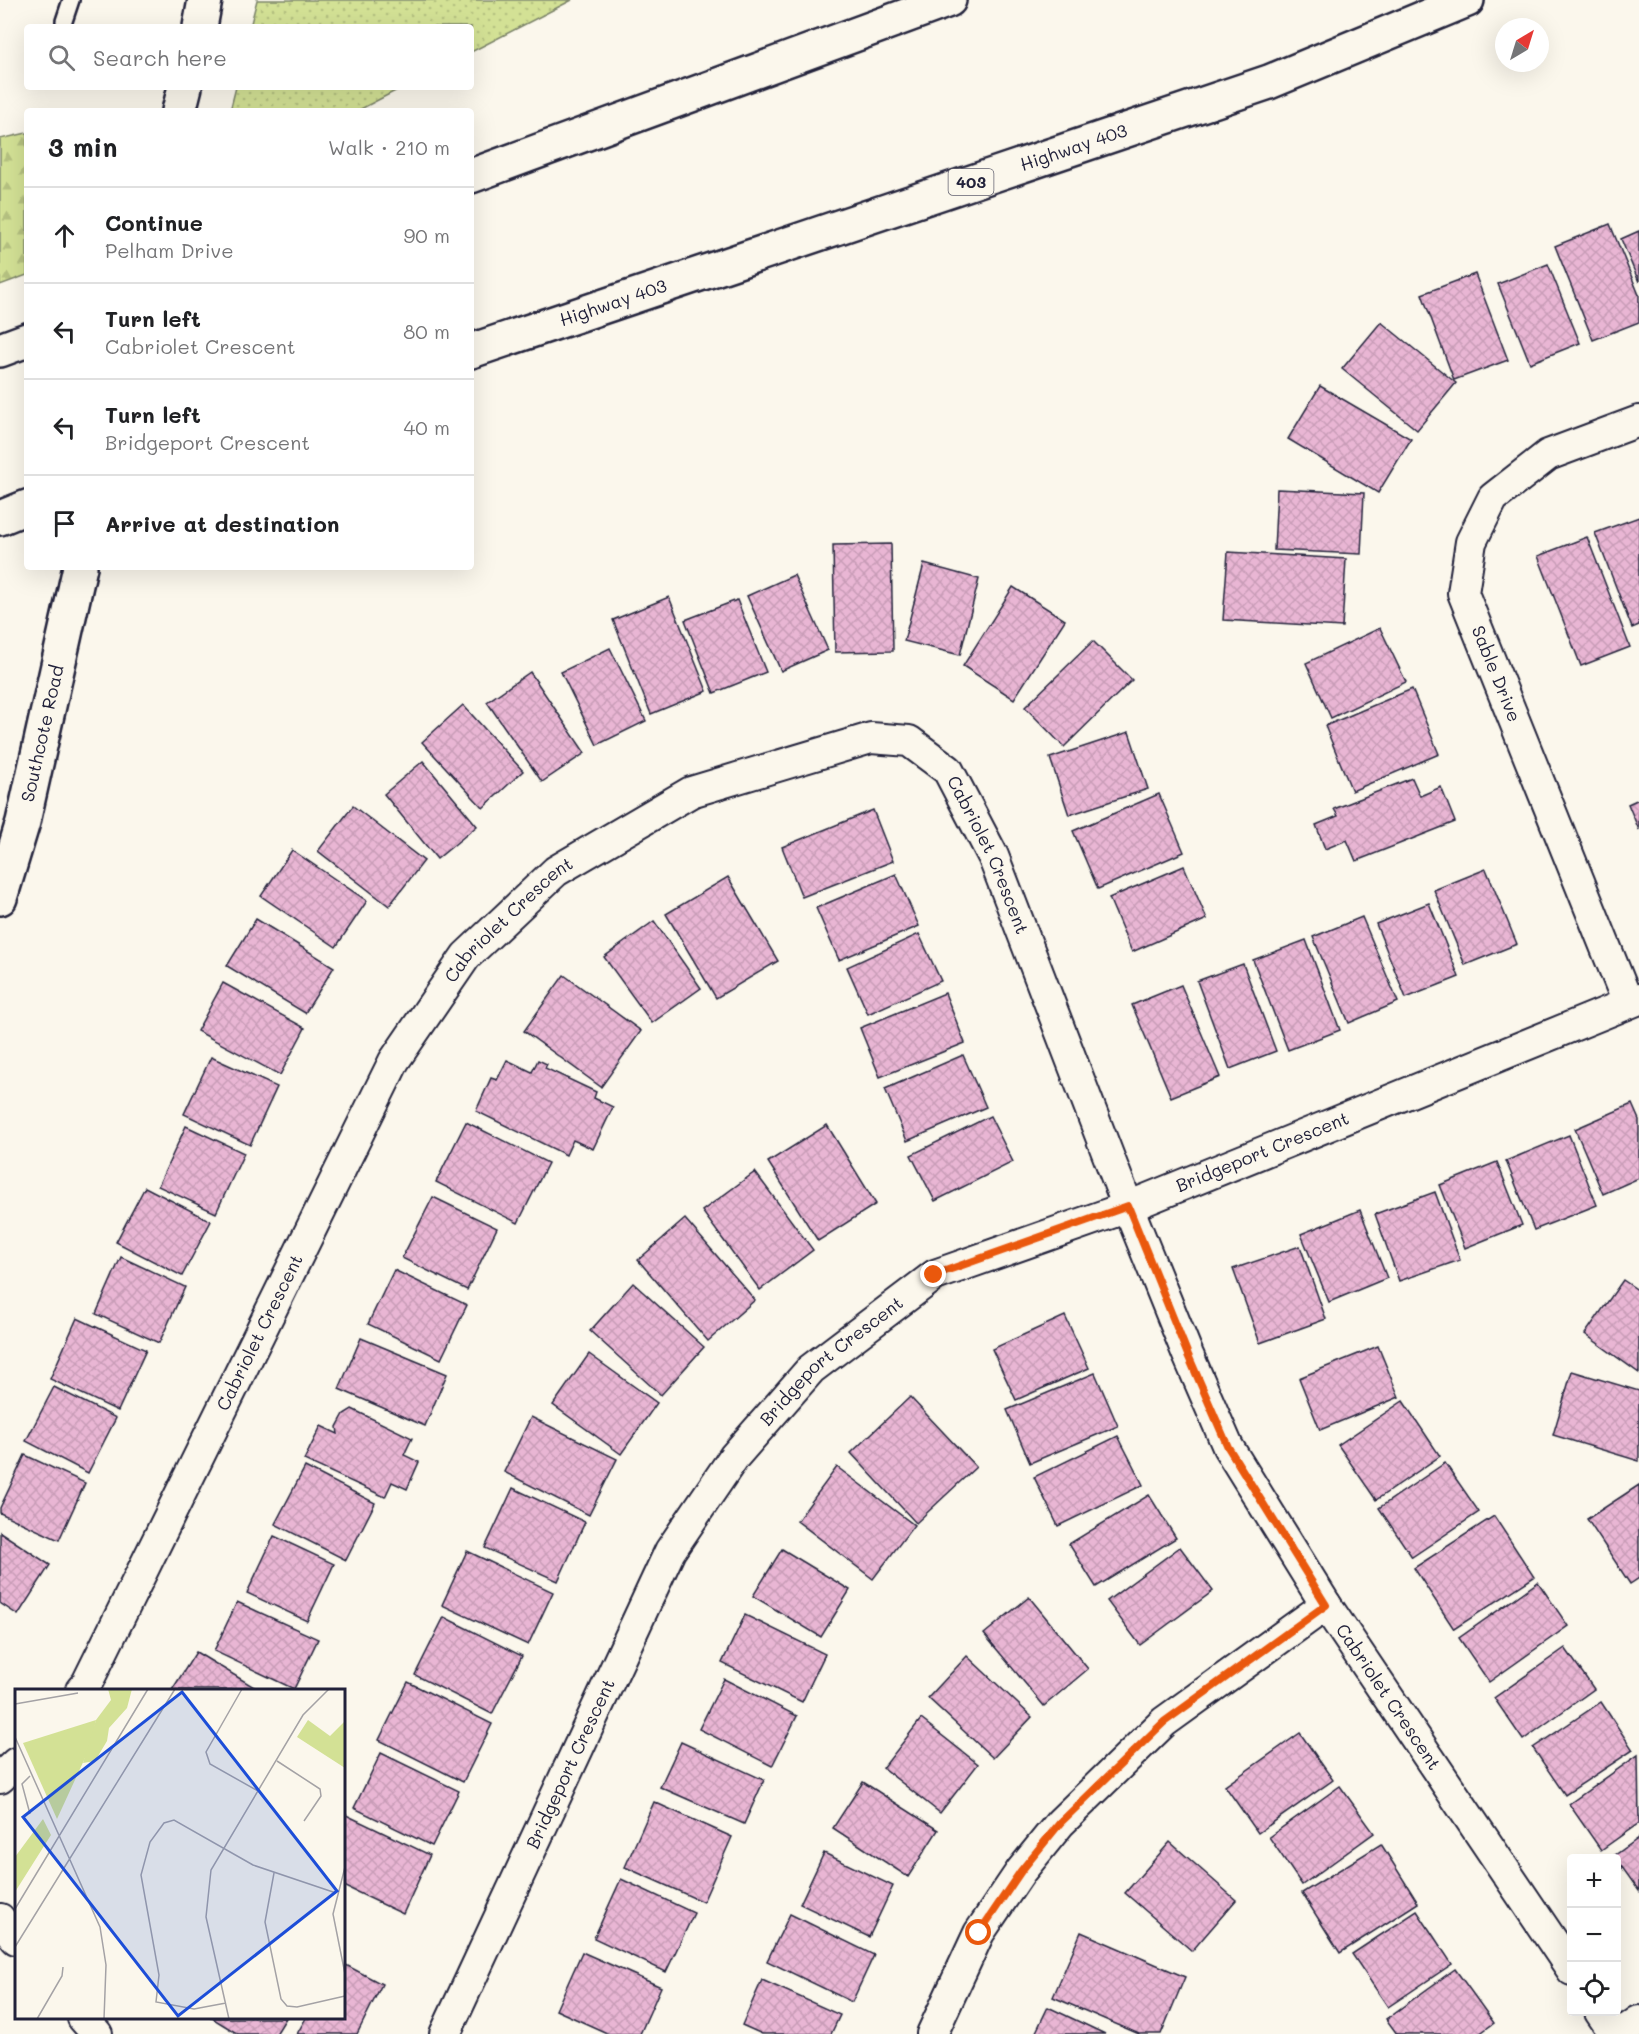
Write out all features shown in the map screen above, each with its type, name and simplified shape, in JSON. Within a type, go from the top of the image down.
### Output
[{"type":"main road","points":[[201,24],[205,0]]},
{"type":"main road","points":[[474,175],[949,0]]},
{"type":"main road","name":"Highway 403","points":[[474,350],[1269,82],[1467,0]]},
{"type":"main road","points":[[180,108],[184,90]]},
{"type":"main road","points":[[0,350],[24,341]]},
{"type":"main road","points":[[0,518],[24,508]]},
{"type":"main road","name":"Southcote Road","points":[[0,898],[23,822],[79,570]]},
{"type":"street","name":"Sable Drive","points":[[1633,1001],[1463,593],[1471,542],[1493,498],[1548,455],[1639,421]]},
{"type":"street","name":"Cabriolet Crescent","points":[[82,1689],[87,1683],[394,1061],[466,956],[556,871],[691,792],[871,738],[909,741],[948,770],[993,856],[1128,1206],[1228,1447],[1326,1605],[1567,1963]]},
{"type":"street","name":"Bridgeport Crescent","points":[[445,2034],[670,1551],[734,1457],[811,1369],[934,1275],[1128,1206],[1633,1001]]},
{"type":"street","points":[[932,2034],[979,1933],[1021,1871],[1060,1823],[1164,1722],[1326,1605]]},
{"type":"street","points":[[0,1778],[15,1764]]},
{"type":"street","points":[[0,1919],[15,1938]]},
{"type":"street","points":[[1603,2016],[1615,2034]]},
{"type":"street","points":[[84,2019],[97,2034]]},
{"type":"street","points":[[1621,2034],[1639,2021]]},
{"type":"lane","points":[[64,21],[71,0]]},
{"type":"green space","points":[[257,0],[572,0],[474,50],[474,24],[251,24]]},
{"type":"green space","points":[[235,90],[397,90],[363,108],[231,108]]},
{"type":"green space","points":[[24,134],[24,276],[0,285],[0,139]]},
{"type":"building","points":[[1610,224],[1639,295],[1639,322],[1593,340],[1555,246]]},
{"type":"building","points":[[1639,231],[1639,282],[1621,239]]},
{"type":"building","points":[[1548,264],[1580,343],[1530,363],[1498,284]]},
{"type":"building","points":[[1475,274],[1508,360],[1454,380],[1422,294]]},
{"type":"building","points":[[1381,322],[1456,383],[1417,430],[1342,369]]},
{"type":"building","points":[[1320,386],[1411,439],[1378,493],[1288,439]]},
{"type":"building","points":[[1277,489],[1364,493],[1361,554],[1274,550]]},
{"type":"building","points":[[1639,517],[1639,625],[1632,628],[1595,533]]},
{"type":"building","points":[[1587,537],[1630,647],[1581,666],[1538,556]]},
{"type":"building","points":[[891,544],[893,651],[835,652],[833,545]]},
{"type":"building","points":[[1228,552],[1346,559],[1342,627],[1223,620]]},
{"type":"building","points":[[924,564],[979,579],[960,655],[904,641]]},
{"type":"building","points":[[794,575],[828,650],[781,671],[747,596]]},
{"type":"building","points":[[1013,587],[1065,620],[1014,699],[963,666]]},
{"type":"building","points":[[669,597],[707,691],[651,714],[613,620]]},
{"type":"building","points":[[737,600],[766,672],[714,693],[685,620]]},
{"type":"building","points":[[1380,628],[1406,682],[1331,718],[1306,663]]},
{"type":"building","points":[[1093,641],[1132,680],[1064,747],[1025,707]]},
{"type":"building","points":[[610,648],[646,721],[597,745],[561,672]]},
{"type":"building","points":[[530,672],[585,753],[542,782],[487,702]]},
{"type":"building","points":[[1412,689],[1439,754],[1352,791],[1325,726]]},
{"type":"building","points":[[463,705],[523,771],[483,808],[422,742]]},
{"type":"building","points":[[1129,732],[1148,789],[1069,815],[1050,758]]},
{"type":"building","points":[[423,761],[477,826],[437,859],[384,794]]},
{"type":"building","points":[[1412,778],[1420,796],[1441,787],[1455,822],[1356,861],[1347,840],[1325,849],[1316,825],[1338,816],[1334,809]]},
{"type":"building","points":[[1159,794],[1184,852],[1098,889],[1073,831]]},
{"type":"building","points":[[1639,799],[1639,830],[1628,804]]},
{"type":"building","points":[[353,806],[424,861],[389,906],[318,851]]},
{"type":"building","points":[[873,810],[893,861],[802,897],[782,847]]},
{"type":"building","points":[[292,850],[367,901],[336,947],[261,896]]},
{"type":"building","points":[[1184,866],[1207,919],[1132,952],[1109,898]]},
{"type":"building","points":[[1486,869],[1517,944],[1465,965],[1434,890]]},
{"type":"building","points":[[896,874],[919,926],[839,960],[816,908]]},
{"type":"building","points":[[728,877],[778,961],[716,998],[666,914]]},
{"type":"building","points":[[1429,903],[1459,977],[1406,998],[1376,924]]},
{"type":"building","points":[[1362,917],[1398,1002],[1349,1023],[1313,937]]},
{"type":"building","points":[[256,919],[334,967],[305,1013],[227,966]]},
{"type":"building","points":[[654,921],[701,988],[652,1023],[604,957]]},
{"type":"building","points":[[919,934],[941,981],[868,1014],[847,967]]},
{"type":"building","points":[[1306,940],[1340,1030],[1288,1050],[1253,960]]},
{"type":"building","points":[[1243,964],[1276,1051],[1230,1069],[1197,981]]},
{"type":"building","points":[[564,975],[641,1031],[601,1087],[524,1031]]},
{"type":"building","points":[[223,983],[305,1028],[280,1075],[197,1031]]},
{"type":"building","points":[[1181,985],[1220,1077],[1171,1097],[1132,1005]]},
{"type":"building","points":[[945,993],[965,1043],[880,1077],[860,1028]]},
{"type":"building","points":[[963,1055],[986,1107],[907,1141],[885,1089]]},
{"type":"building","points":[[211,1057],[277,1087],[250,1145],[184,1114]]},
{"type":"building","points":[[507,1060],[532,1072],[538,1060],[547,1064],[545,1068],[596,1092],[594,1098],[613,1107],[593,1149],[573,1140],[566,1155],[476,1111],[491,1078],[497,1080]]},
{"type":"building","points":[[1632,1104],[1639,1120],[1639,1178],[1603,1194],[1575,1129]]},
{"type":"building","points":[[990,1116],[1013,1162],[935,1201],[911,1155]]},
{"type":"building","points":[[466,1122],[548,1163],[518,1223],[436,1182]]},
{"type":"building","points":[[827,1125],[876,1204],[818,1241],[768,1162]]},
{"type":"building","points":[[186,1126],[244,1153],[216,1213],[158,1186]]},
{"type":"building","points":[[1569,1135],[1597,1205],[1534,1230],[1506,1161]]},
{"type":"building","points":[[1497,1162],[1522,1225],[1465,1248],[1440,1185]]},
{"type":"building","points":[[755,1172],[813,1250],[760,1290],[702,1211]]},
{"type":"building","points":[[145,1187],[211,1221],[182,1276],[116,1242]]},
{"type":"building","points":[[1435,1192],[1460,1260],[1399,1281],[1375,1214]]},
{"type":"building","points":[[433,1197],[497,1228],[467,1290],[402,1258]]},
{"type":"building","points":[[1360,1210],[1387,1278],[1329,1302],[1301,1234]]},
{"type":"building","points":[[685,1219],[755,1300],[708,1341],[638,1260]]},
{"type":"building","points":[[1300,1246],[1326,1319],[1260,1343],[1233,1269]]},
{"type":"building","points":[[121,1257],[185,1287],[159,1343],[96,1314]]},
{"type":"building","points":[[394,1270],[467,1305],[441,1359],[368,1324]]},
{"type":"building","points":[[1623,1280],[1639,1291],[1639,1373],[1585,1334]]},
{"type":"building","points":[[633,1283],[704,1347],[661,1395],[590,1331]]},
{"type":"building","points":[[1065,1316],[1089,1368],[1016,1400],[992,1349]]},
{"type":"building","points":[[77,1318],[146,1350],[118,1411],[50,1379]]},
{"type":"building","points":[[361,1338],[447,1374],[425,1426],[339,1389]]},
{"type":"building","points":[[1378,1346],[1399,1397],[1320,1430],[1299,1378]]},
{"type":"building","points":[[589,1354],[657,1403],[621,1454],[553,1405]]},
{"type":"building","points":[[1572,1371],[1639,1391],[1639,1461],[1553,1435]]},
{"type":"building","points":[[1095,1373],[1118,1426],[1030,1463],[1007,1410]]},
{"type":"building","points":[[54,1387],[116,1418],[88,1473],[26,1441]]},
{"type":"building","points":[[910,1397],[976,1467],[916,1523],[851,1453]]},
{"type":"building","points":[[1403,1401],[1440,1456],[1376,1500],[1338,1445]]},
{"type":"building","points":[[352,1409],[412,1438],[404,1455],[419,1462],[407,1489],[392,1482],[385,1497],[304,1460],[321,1426],[338,1434],[337,1427],[344,1414]]},
{"type":"building","points":[[531,1417],[617,1459],[589,1515],[504,1472]]},
{"type":"building","points":[[1118,1436],[1143,1485],[1058,1526],[1034,1477]]},
{"type":"building","points":[[25,1455],[85,1483],[59,1540],[0,1513],[0,1508]]},
{"type":"building","points":[[1445,1463],[1479,1512],[1412,1557],[1379,1508]]},
{"type":"building","points":[[305,1467],[375,1503],[346,1560],[275,1524]]},
{"type":"building","points":[[837,1467],[914,1525],[873,1579],[797,1521]]},
{"type":"building","points":[[1639,1485],[1639,1578],[1630,1584],[1587,1519]]},
{"type":"building","points":[[513,1488],[585,1522],[558,1581],[485,1548]]},
{"type":"building","points":[[1149,1495],[1176,1538],[1096,1587],[1069,1544]]},
{"type":"building","points":[[1494,1516],[1534,1577],[1454,1629],[1414,1568]]},
{"type":"building","points":[[0,1532],[50,1565],[18,1615],[0,1603]]},
{"type":"building","points":[[274,1536],[334,1564],[307,1621],[247,1593]]},
{"type":"building","points":[[1180,1547],[1213,1591],[1140,1645],[1107,1601]]},
{"type":"building","points":[[782,1549],[850,1590],[821,1637],[753,1596]]},
{"type":"building","points":[[467,1551],[553,1592],[528,1645],[442,1605]]},
{"type":"building","points":[[1538,1582],[1568,1626],[1489,1682],[1459,1638]]},
{"type":"building","points":[[1029,1597],[1088,1669],[1044,1706],[984,1634]]},
{"type":"building","points":[[237,1602],[318,1639],[294,1689],[214,1651]]},
{"type":"building","points":[[745,1615],[825,1654],[802,1702],[722,1663]]},
{"type":"building","points":[[444,1617],[522,1656],[492,1714],[415,1675]]},
{"type":"building","points":[[1565,1648],[1594,1689],[1523,1740],[1494,1698]]},
{"type":"building","points":[[196,1652],[257,1689],[173,1689]]},
{"type":"building","points":[[967,1656],[1032,1717],[993,1758],[928,1698]]},
{"type":"building","points":[[724,1679],[797,1716],[772,1766],[699,1729]]},
{"type":"building","points":[[408,1682],[492,1724],[463,1782],[379,1740]]},
{"type":"building","points":[[1601,1702],[1633,1750],[1565,1795],[1533,1748]]},
{"type":"building","points":[[921,1719],[978,1764],[940,1813],[883,1768]]},
{"type":"building","points":[[1300,1733],[1333,1780],[1258,1833],[1225,1786]]},
{"type":"building","points":[[681,1742],[764,1780],[744,1824],[660,1787]]},
{"type":"building","points":[[381,1753],[459,1791],[432,1846],[354,1808]]},
{"type":"building","points":[[1638,1755],[1639,1823],[1601,1850],[1569,1804]]},
{"type":"building","points":[[863,1782],[938,1830],[908,1877],[833,1828]]},
{"type":"building","points":[[1340,1786],[1374,1833],[1302,1885],[1269,1837]]},
{"type":"building","points":[[654,1802],[732,1837],[703,1902],[625,1867]]},
{"type":"building","points":[[345,1814],[430,1855],[403,1914],[345,1886]]},
{"type":"building","points":[[1639,1838],[1639,1891],[1621,1866],[1621,1854],[1617,1854]]},
{"type":"building","points":[[1170,1842],[1236,1900],[1192,1951],[1125,1893]]},
{"type":"building","points":[[1381,1844],[1418,1903],[1340,1953],[1302,1893]]},
{"type":"building","points":[[824,1853],[893,1886],[869,1937],[800,1904]]},
{"type":"building","points":[[621,1879],[694,1913],[666,1972],[594,1938]]},
{"type":"building","points":[[1417,1911],[1452,1964],[1388,2007],[1352,1954]]},
{"type":"building","points":[[790,1914],[874,1955],[852,2002],[767,1961]]},
{"type":"building","points":[[1081,1932],[1185,1977],[1161,2034],[1139,2034],[1053,1997]]},
{"type":"building","points":[[582,1952],[661,1987],[640,2034],[609,2034],[556,2010]]},
{"type":"building","points":[[345,1965],[382,1984],[357,2034],[297,2034],[305,2019],[345,2019]]},
{"type":"building","points":[[1455,1969],[1494,2023],[1479,2034],[1397,2034],[1386,2019]]},
{"type":"building","points":[[762,1980],[840,2015],[831,2034],[762,2034],[742,2025]]},
{"type":"building","points":[[1048,2007],[1105,2034],[1035,2034]]},
{"type":"building","points":[[214,2019],[285,2019],[276,2034],[238,2034]]},
{"type":"route","points":[[934,1275],[1128,1206],[1228,1447],[1326,1605],[1164,1722],[1060,1823],[1021,1871],[979,1933]]}]
